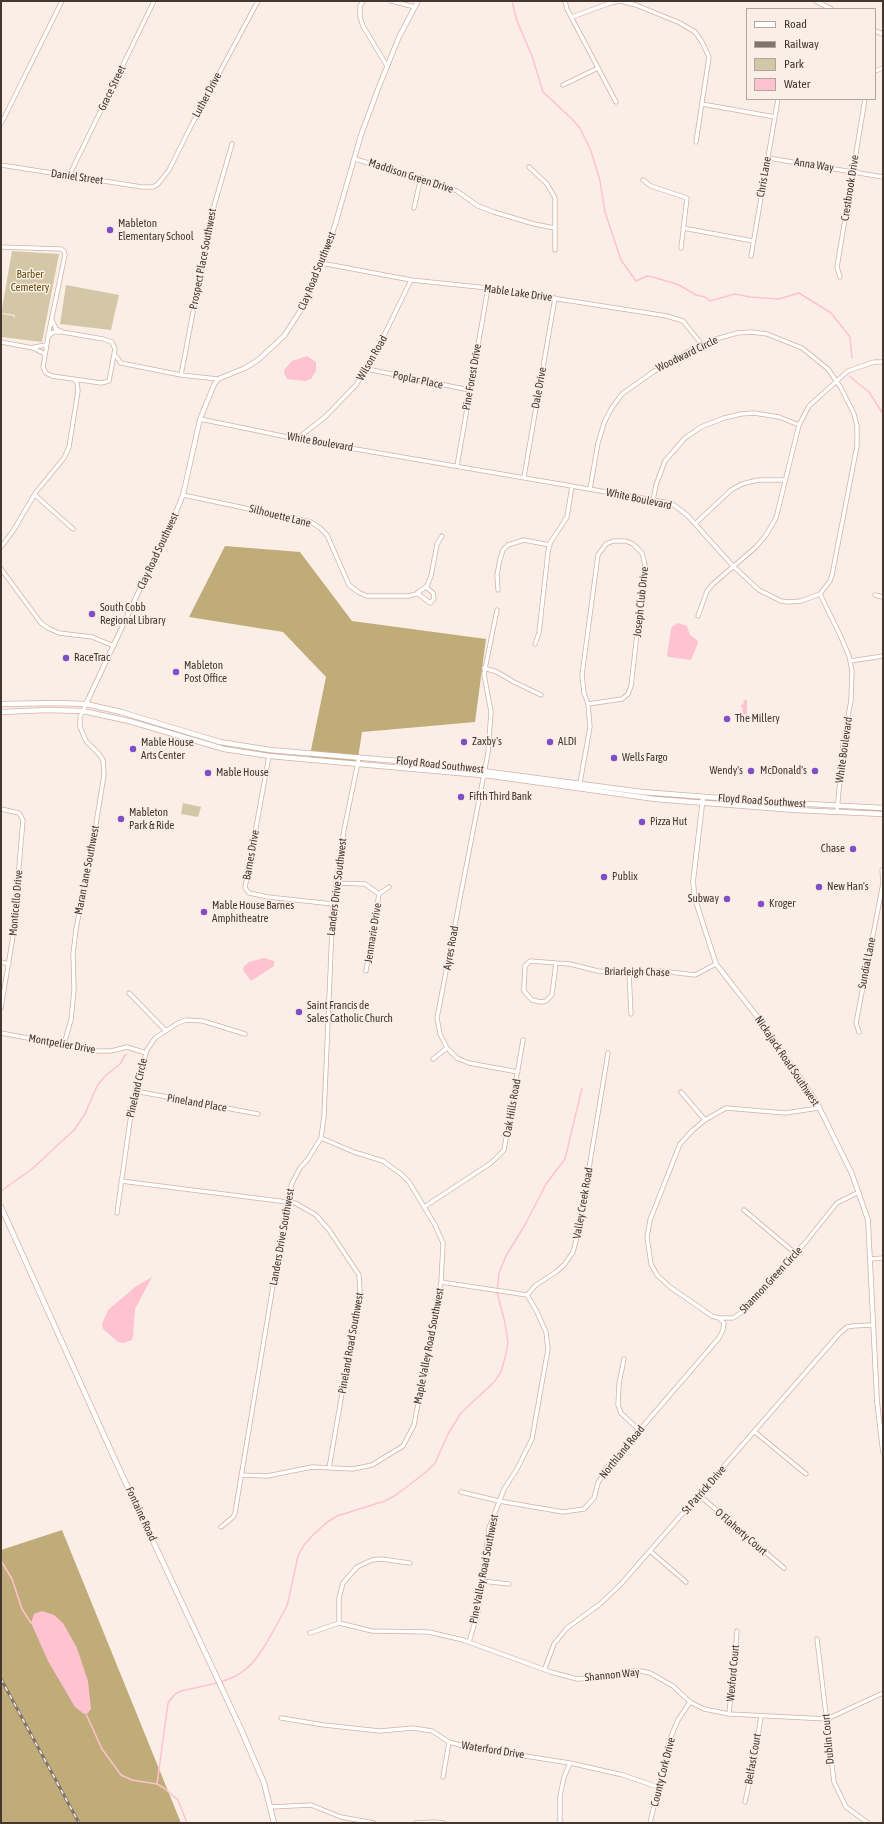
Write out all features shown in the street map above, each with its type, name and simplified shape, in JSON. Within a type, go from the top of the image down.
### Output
[{"type":"main road","name":"Floyd Road Southwest","points":[[1,704],[86,704],[121,712],[202,737],[270,750],[359,757],[484,773],[580,783],[642,792],[883,814]]},
{"type":"main road","name":"Floyd Road Southwest","points":[[1,712],[47,710],[83,711],[128,721],[204,744],[233,751],[269,756],[484,773],[655,799],[702,803],[837,809],[883,808]]},
{"type":"main road","name":"Fontaine Road","points":[[1,1207],[137,1507],[234,1712],[264,1783],[274,1823]]},
{"type":"street","points":[[1,124],[62,1]]},
{"type":"street","name":"Grace Street","points":[[69,176],[154,1]]},
{"type":"street","name":"Luther Drive","points":[[153,187],[164,178],[169,170],[258,1]]},
{"type":"street","points":[[363,1],[360,6],[360,17],[363,26],[387,66]]},
{"type":"street","points":[[391,1],[415,7]]},
{"type":"street","name":"Clay Road Southwest","points":[[86,704],[183,495],[200,419],[218,379],[258,360],[284,336],[304,305],[335,225],[361,135],[399,36],[418,1]]},
{"type":"street","points":[[565,1],[616,102]]},
{"type":"street","points":[[572,17],[610,3],[620,1],[636,5],[680,23],[692,30],[702,42],[709,57],[696,142]]},
{"type":"street","points":[[816,1],[829,8]]},
{"type":"street","points":[[562,85],[598,68]]},
{"type":"street","name":"Chris Lane","points":[[750,256],[778,100]]},
{"type":"street","name":"Crestbrook Drive","points":[[840,277],[837,267],[865,100]]},
{"type":"street","points":[[702,104],[775,117]]},
{"type":"street","name":"Prospect Place Southwest","points":[[181,375],[212,213],[232,144]]},
{"type":"street","name":"Anna Way","points":[[768,158],[883,177]]},
{"type":"street","name":"Maddison Green Drive","points":[[355,159],[421,177],[457,191],[478,206],[534,224],[555,228]]},
{"type":"street","name":"Daniel Street","points":[[1,165],[142,187],[153,187]]},
{"type":"street","points":[[529,167],[547,184],[555,198],[555,250]]},
{"type":"street","points":[[414,208],[421,177]]},
{"type":"street","points":[[643,180],[650,186],[687,198],[681,248]]},
{"type":"street","points":[[683,228],[753,241]]},
{"type":"street","points":[[1,247],[62,249],[65,255],[46,344],[43,367],[46,373],[52,376],[106,383],[110,381],[114,354],[114,345],[110,340],[62,332],[53,332],[48,337]]},
{"type":"street","name":"Mable Lake Drive","points":[[321,263],[411,280],[488,288],[648,312],[675,318],[683,322],[690,328],[703,346]]},
{"type":"street","name":"Wilson Road","points":[[297,438],[324,417],[356,385],[367,369],[411,280]]},
{"type":"street","name":"Pine Forest Drive","points":[[457,466],[469,390],[488,288]]},
{"type":"street","name":"Dale Drive","points":[[524,477],[555,298]]},
{"type":"street","points":[[52,318],[56,329],[62,332]]},
{"type":"street","name":"Woodward Circle","points":[[590,489],[598,443],[604,423],[611,409],[622,394],[653,372],[716,339],[737,333],[751,332],[767,334],[802,348],[827,368],[847,397],[854,414],[858,435],[832,575],[830,581],[820,594]]},
{"type":"street","points":[[1,342],[33,348],[45,354]]},
{"type":"street","points":[[33,348],[46,344]]},
{"type":"street","points":[[114,354],[121,362],[181,375],[218,379]]},
{"type":"street","points":[[112,370],[121,362]]},
{"type":"street","points":[[698,616],[707,591],[756,547],[766,535],[779,510],[785,480],[803,414],[809,406],[848,371],[874,362],[883,362]]},
{"type":"street","name":"Poplar Place","points":[[367,369],[469,390]]},
{"type":"street","points":[[1,547],[13,531],[35,495],[64,458],[69,447],[78,391],[77,383],[74,379]]},
{"type":"street","points":[[78,391],[82,383],[87,381]]},
{"type":"street","points":[[653,500],[656,485],[665,461],[685,438],[701,427],[724,418],[754,413],[779,417],[799,425]]},
{"type":"street","name":"White Boulevard","points":[[200,419],[297,438],[524,477],[674,505],[696,523],[734,566],[758,590],[780,601],[801,602],[820,594],[840,635],[850,661],[853,682],[852,700],[843,745],[837,809]]},
{"type":"street","points":[[696,523],[731,490],[742,484],[758,480],[785,480]]},
{"type":"street","points":[[535,644],[539,633],[550,545],[567,517],[572,486]]},
{"type":"street","points":[[35,495],[72,529]]},
{"type":"street","name":"Silhouette Lane","points":[[183,495],[311,522],[320,528],[327,536],[349,585],[358,592],[367,596],[409,596],[426,587]]},
{"type":"street","points":[[417,593],[430,603],[434,599],[433,594],[426,587],[431,576],[437,544],[442,536]]},
{"type":"street","points":[[498,590],[497,575],[500,559],[503,550],[508,545],[524,540],[550,545]]},
{"type":"street","name":"Joseph Club Drive","points":[[580,783],[590,727],[588,704],[584,693],[582,675],[598,554],[606,544],[613,541],[626,541],[638,548],[644,558],[645,565],[631,686],[628,694],[622,698],[588,704]]},
{"type":"street","points":[[1,570],[41,623],[48,628],[59,633],[92,637],[114,646]]},
{"type":"street","points":[[875,595],[883,597]]},
{"type":"street","points":[[497,610],[484,668],[497,672],[541,695]]},
{"type":"street","points":[[850,661],[883,656]]},
{"type":"street","name":"Ayres Road","points":[[484,668],[491,722],[484,773],[437,1018],[440,1034],[447,1048],[457,1058],[469,1063],[518,1072]]},
{"type":"street","name":"Maran Lane Southwest","points":[[64,1044],[71,1020],[74,990],[73,954],[76,929],[104,775],[103,760],[82,735],[80,722],[86,704]]},
{"type":"street","name":"Barnes Drive","points":[[269,756],[245,888],[249,893],[268,897],[333,904]]},
{"type":"street","name":"Landers Drive Southwest","points":[[221,1527],[233,1518],[235,1513],[287,1202],[292,1183],[300,1168],[321,1138],[324,1116],[333,904],[344,830],[359,757]]},
{"type":"street","name":"Nickajack Road Southwest","points":[[703,797],[693,882],[695,899],[716,964],[778,1045],[808,1088],[837,1142],[852,1174],[868,1220],[872,1325],[877,1401],[883,1452]]},
{"type":"street","name":"Monticello Drive","points":[[1,809],[19,813],[23,820],[9,964],[1,1008]]},
{"type":"street","name":"Sundial Lane","points":[[859,1032],[856,1023],[883,883],[882,870]]},
{"type":"street","name":"Jenmarie Drive","points":[[336,883],[365,884],[380,894],[366,971]]},
{"type":"street","points":[[380,894],[389,887]]},
{"type":"street","name":"Briarleigh Chase","points":[[556,963],[552,995],[546,1001],[541,1002],[532,1000],[524,991],[525,966],[530,961],[570,964],[598,972],[661,971],[695,975],[716,964]]},
{"type":"street","points":[[1,962],[9,964]]},
{"type":"street","points":[[629,972],[632,1014]]},
{"type":"street","points":[[128,993],[166,1031]]},
{"type":"street","name":"Pineland Circle","points":[[117,1213],[135,1091],[146,1053],[155,1038],[186,1020],[203,1021],[245,1034]]},
{"type":"street","name":"Montpelier Drive","points":[[1,1033],[100,1051],[127,1047],[146,1053]]},
{"type":"street","name":"Oak Hills Road","points":[[424,1207],[491,1163],[504,1150],[523,1040]]},
{"type":"street","points":[[433,1059],[447,1048]]},
{"type":"street","name":"Valley Creek Road","points":[[527,1295],[536,1285],[564,1265],[573,1252],[579,1229],[608,1053]]},
{"type":"street","name":"Pineland Place","points":[[135,1091],[258,1114]]},
{"type":"street","points":[[681,1092],[705,1120]]},
{"type":"street","points":[[719,1318],[700,1308],[657,1275],[651,1264],[647,1237],[650,1220],[680,1144],[705,1120],[726,1108],[785,1113],[819,1108]]},
{"type":"street","name":"Maple Valley Road Southwest","points":[[241,1475],[267,1476],[301,1468],[322,1466],[353,1470],[372,1465],[403,1446],[414,1425],[441,1282],[443,1243],[435,1225],[409,1182],[383,1161],[354,1152],[321,1138]]},
{"type":"street","name":"Pineland Road Southwest","points":[[121,1181],[287,1202],[304,1207],[316,1215],[352,1262],[359,1275],[360,1290],[329,1468]]},
{"type":"street","name":"Shannon Green Circle","points":[[719,1318],[732,1318],[745,1310],[795,1254],[837,1202],[859,1192]]},
{"type":"street","points":[[744,1210],[795,1254]]},
{"type":"street","points":[[870,1259],[883,1258]]},
{"type":"street","points":[[441,1282],[527,1295]]},
{"type":"street","name":"Pine Valley Road Southwest","points":[[469,1642],[478,1612],[489,1528],[504,1489],[529,1449],[548,1349],[546,1332],[527,1295]]},
{"type":"street","name":"Northland Road","points":[[461,1492],[499,1501],[563,1512],[584,1509],[594,1498],[598,1483],[606,1469],[638,1430],[719,1338],[723,1330],[724,1323],[719,1318]]},
{"type":"street","name":"St Patrick Drive","points":[[545,1668],[554,1644],[567,1628],[600,1604],[650,1551],[840,1333],[847,1327],[872,1325]]},
{"type":"street","points":[[624,1359],[619,1384],[618,1405],[621,1413],[638,1430]]},
{"type":"street","points":[[755,1432],[806,1474]]},
{"type":"street","name":"O Flaherty Court","points":[[699,1495],[784,1568]]},
{"type":"street","points":[[650,1551],[686,1582]]},
{"type":"street","points":[[310,1633],[339,1623],[339,1598],[344,1583],[357,1567],[372,1560],[381,1559],[410,1563]]},
{"type":"street","points":[[482,1581],[509,1584]]},
{"type":"street","name":"Shannon Way","points":[[339,1623],[372,1631],[429,1632],[469,1642],[545,1668],[551,1672],[577,1679],[598,1678],[631,1671],[642,1671],[650,1673],[672,1686],[690,1702],[704,1709],[729,1714],[827,1719],[883,1693]]},
{"type":"street","name":"Wexford Court","points":[[729,1714],[737,1631]]},
{"type":"street","name":"Dublin Court","points":[[817,1640],[827,1719],[832,1775],[838,1794],[846,1807],[868,1823]]},
{"type":"street","name":"County Cork Drive","points":[[650,1823],[670,1739],[678,1720],[690,1702]]},
{"type":"street","name":"Belfast Court","points":[[745,1802],[755,1756],[760,1716]]},
{"type":"street","name":"Waterford Drive","points":[[281,1718],[324,1725],[380,1731],[403,1728],[432,1731],[449,1742],[485,1751],[522,1755],[570,1763],[623,1775],[658,1787]]},
{"type":"street","points":[[443,1777],[449,1742]]},
{"type":"street","points":[[560,1823],[560,1796],[564,1777],[570,1763]]},
{"type":"street","points":[[271,1807],[311,1805],[341,1817],[374,1823]]},
{"type":"street","points":[[414,1823],[444,1823]]},
{"type":"green space","name":"Barber Cemetery","points":[[12,251],[59,254],[42,342],[1,337],[2,314],[14,316],[15,319],[15,315],[1,313]]},
{"type":"green space","points":[[66,285],[119,295],[111,330],[60,324]]},
{"type":"green space","points":[[183,803],[201,807],[198,817],[181,814]]},
{"type":"shaded area","points":[[225,546],[300,552],[352,621],[486,639],[475,722],[362,732],[357,765],[309,760],[326,677],[283,632],[189,617]]},
{"type":"shaded area","points":[[62,1530],[181,1823],[1,1823],[1,1550]]},
{"type":"water","points":[[307,356],[316,362],[316,371],[311,379],[305,381],[287,379],[284,370],[292,361]]},
{"type":"water","points":[[678,623],[687,626],[690,635],[697,640],[698,643],[691,660],[669,657],[667,655],[671,629]]},
{"type":"water","points":[[744,700],[747,700],[747,715],[742,714],[743,708],[741,707],[741,704],[743,705]]},
{"type":"water","points":[[264,958],[274,961],[274,966],[251,981],[243,970],[244,966],[249,962]]},
{"type":"water","points":[[152,1277],[135,1309],[132,1340],[123,1343],[118,1342],[103,1329],[102,1324],[108,1310],[135,1287]]},
{"type":"water","points":[[42,1611],[54,1615],[63,1623],[77,1648],[88,1681],[91,1709],[88,1713],[84,1714],[75,1707],[48,1661],[31,1623],[34,1614]]},
{"type":"waterway","points":[[512,1],[517,21],[532,56],[543,92],[580,128],[591,151],[600,181],[605,212],[621,260],[636,281],[647,276],[653,277],[679,285],[696,295],[705,297],[710,301],[735,294],[750,297],[779,299],[799,293],[831,313],[850,337],[852,358]]},
{"type":"waterway","points":[[849,376],[869,392],[883,414]]},
{"type":"waterway","points":[[1,1191],[32,1169],[74,1130],[85,1114],[97,1086],[105,1076],[120,1064],[126,1054]]},
{"type":"waterway","points":[[221,1682],[236,1676],[246,1669],[255,1660],[266,1644],[287,1606],[298,1556],[304,1545],[312,1536],[326,1523],[337,1516],[385,1501],[396,1495],[426,1472],[435,1463],[448,1434],[461,1413],[494,1382],[501,1372],[508,1342],[497,1292],[499,1273],[506,1256],[526,1223],[546,1184],[565,1159],[582,1088]]},
{"type":"waterway","points":[[1,1561],[12,1579],[22,1609],[31,1623]]},
{"type":"waterway","points":[[157,1784],[168,1703],[175,1694],[181,1691],[217,1683]]},
{"type":"waterway","points":[[86,1714],[102,1749],[121,1775],[132,1780],[157,1784],[164,1788],[178,1800],[187,1823]]},
{"type":"railway","points":[[1,1679],[79,1823]]},
{"type":"place","name":"Mableton Elementary School","points":[[110,230]]},
{"type":"place","name":"South Cobb Regional Library","points":[[92,614]]},
{"type":"place","name":"RaceTrac","points":[[66,658]]},
{"type":"place","name":"Mableton Post Office","points":[[176,672]]},
{"type":"place","name":"The Millery","points":[[727,719]]},
{"type":"place","name":"Zaxby's","points":[[464,742]]},
{"type":"place","name":"ALDI","points":[[550,742]]},
{"type":"place","name":"Mable House Arts Center","points":[[133,749]]},
{"type":"place","name":"Wells Fargo","points":[[614,758]]},
{"type":"place","name":"Wendy's","points":[[751,771]]},
{"type":"place","name":"McDonald's","points":[[815,771]]},
{"type":"place","name":"Mable House","points":[[208,773]]},
{"type":"place","name":"Fifth Third Bank","points":[[461,797]]},
{"type":"place","name":"Mableton Park & Ride","points":[[121,819]]},
{"type":"place","name":"Pizza Hut","points":[[642,822]]},
{"type":"place","name":"Chase","points":[[853,849]]},
{"type":"place","name":"Publix","points":[[604,877]]},
{"type":"place","name":"New Han's","points":[[819,887]]},
{"type":"place","name":"Subway","points":[[727,899]]},
{"type":"place","name":"Kroger","points":[[761,904]]},
{"type":"place","name":"Mable House Barnes Amphitheatre","points":[[204,912]]},
{"type":"place","name":"Saint Francis de Sales Catholic Church","points":[[299,1012]]}]
